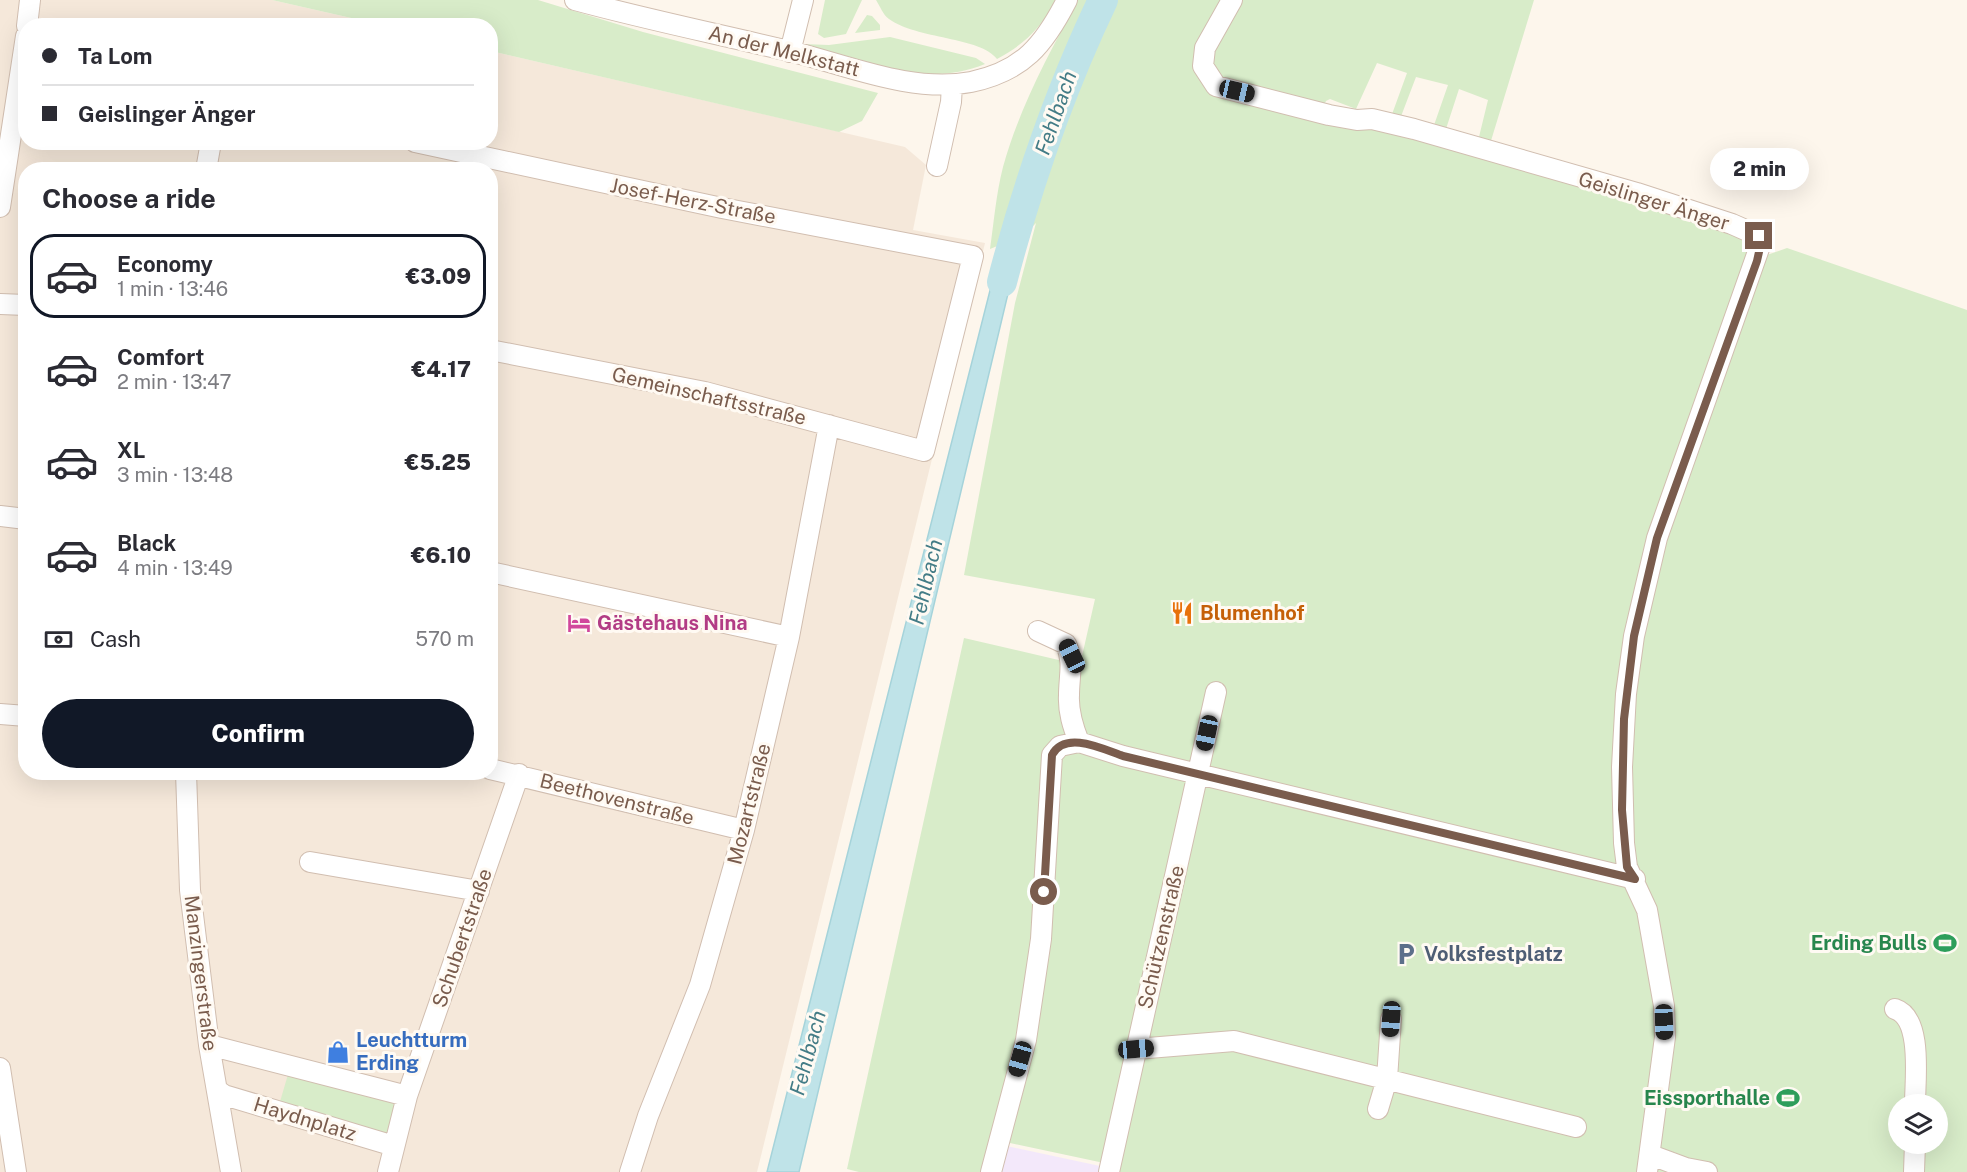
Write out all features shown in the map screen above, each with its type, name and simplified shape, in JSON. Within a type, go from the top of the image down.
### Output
[{"type":"street","points":[[28,18],[30,0]]},
{"type":"street","name":"An der Melkstatt","points":[[574,0],[894,79],[952,85],[1012,68],[1029,57],[1051,32],[1067,0]]},
{"type":"street","points":[[789,52],[803,0]]},
{"type":"street","name":"Geislinger Änger","points":[[1232,0],[1205,48],[1203,66],[1216,86],[1357,120],[1382,121],[1414,129],[1637,193],[1732,224],[1759,236],[1761,243],[1757,261],[1657,538],[1634,636],[1626,694],[1622,778],[1627,867],[1635,879]]},
{"type":"street","points":[[0,207],[9,97],[18,65]]},
{"type":"street","points":[[937,166],[951,102],[952,85]]},
{"type":"street","name":"Josef-Herz-Straße","points":[[452,150],[722,208],[973,256],[924,451]]},
{"type":"street","points":[[0,304],[18,305]]},
{"type":"street","name":"Gemeinschaftsstraße","points":[[498,351],[644,378],[755,404],[924,451]]},
{"type":"street","name":"Mozartstraße","points":[[630,1172],[648,1116],[700,986],[744,831],[789,637],[829,425]]},
{"type":"street","points":[[0,516],[18,518]]},
{"type":"street","points":[[498,574],[789,637]]},
{"type":"street","points":[[1038,631],[1066,644],[1072,656],[1068,696],[1071,722],[1079,742]]},
{"type":"street","name":"Schützenstraße","points":[[1109,1172],[1216,692]]},
{"type":"street","points":[[0,714],[18,715]]},
{"type":"street","points":[[991,1172],[1026,1040],[1041,939],[1052,755],[1060,746],[1079,742],[1123,756],[1635,879],[1647,910],[1664,1006],[1665,1037],[1649,1164],[1707,1172]]},
{"type":"street","name":"Beethovenstraße","points":[[498,770],[744,831]]},
{"type":"street","name":"Schubertstraße","points":[[388,1172],[407,1096],[519,774]]},
{"type":"street","name":"Manzingerstraße","points":[[186,780],[190,890],[209,1045],[231,1172]]},
{"type":"street","points":[[310,862],[479,891]]},
{"type":"street","points":[[1895,1009],[1901,1011],[1911,1022],[1915,1041],[1915,1094]]},
{"type":"street","points":[[1378,1109],[1387,1079],[1391,1019]]},
{"type":"street","points":[[1136,1049],[1234,1041],[1576,1127]]},
{"type":"street","points":[[209,1045],[407,1096]]},
{"type":"street","points":[[0,1068],[16,1172]]},
{"type":"street","name":"Haydnplatz","points":[[217,1090],[224,1095],[394,1146]]},
{"type":"street","points":[[1914,1172],[1915,1154]]},
{"type":"shaded area","points":[[0,0],[272,0],[351,18],[18,18],[18,150],[498,150],[498,53],[905,147],[926,165],[913,230],[985,243],[757,1172],[0,1172]]},
{"type":"shaded area","points":[[1002,1145],[1100,1166],[1099,1172],[996,1172]]},
{"type":"green space","points":[[272,0],[538,0],[643,32],[878,93],[862,121],[839,132],[498,53],[498,18],[351,18]]},
{"type":"green space","points":[[825,0],[862,0],[846,34],[824,38],[818,34]]},
{"type":"green space","points":[[876,0],[1058,0],[1032,34],[1017,47],[997,59],[977,46],[901,26],[883,13]]},
{"type":"green space","points":[[1078,0],[1534,0],[1490,144],[1478,141],[1488,100],[1459,89],[1445,132],[1433,128],[1448,85],[1416,77],[1400,119],[1391,117],[1407,73],[1377,63],[1356,109],[1330,99],[1326,101],[1321,111],[1379,130],[1551,174],[1744,238],[1750,250],[1650,544],[1644,601],[1764,256],[1787,248],[1967,310],[1967,1172],[1102,1172],[1104,1163],[996,1140],[989,1172],[859,1172],[847,1169],[964,638],[1080,665],[1095,599],[964,575],[1015,303],[1036,223],[1024,235],[990,249],[999,187],[1017,124]],"holes":[[[1633,720],[1618,869],[1084,747],[1618,866]]]},
{"type":"green space","points":[[867,15],[872,16],[880,25],[880,30],[855,33]]},
{"type":"green space","points":[[890,37],[976,58],[985,64],[963,71],[918,74],[894,71],[802,50],[803,44],[829,45]]},
{"type":"green space","points":[[289,1071],[399,1104],[391,1130],[387,1134],[279,1105]]},
{"type":"water","points":[[1021,239],[799,1172],[767,1172],[1001,247]]},
{"type":"waterway","name":"Fehlbach","points":[[1002,282],[1022,210],[1046,139],[1087,34],[1103,0]]},
{"type":"place","name":"Blumenhof","points":[[1182,613]]},
{"type":"place","name":"Gästehaus Nina","points":[[579,623]]},
{"type":"place","name":"Erding Bulls","points":[[1945,943]]},
{"type":"place","name":"Volksfestplatz","points":[[1406,954]]},
{"type":"place","name":"Leuchtturm Erding","points":[[338,1052]]},
{"type":"place","name":"Eissporthalle","points":[[1788,1098]]},
{"type":"route","points":[[1044,892],[1052,755],[1060,746],[1079,742],[1123,756],[1614,876],[1635,879],[1627,867],[1622,810],[1624,719],[1634,636],[1657,538],[1757,261],[1761,243],[1759,236]]}]
